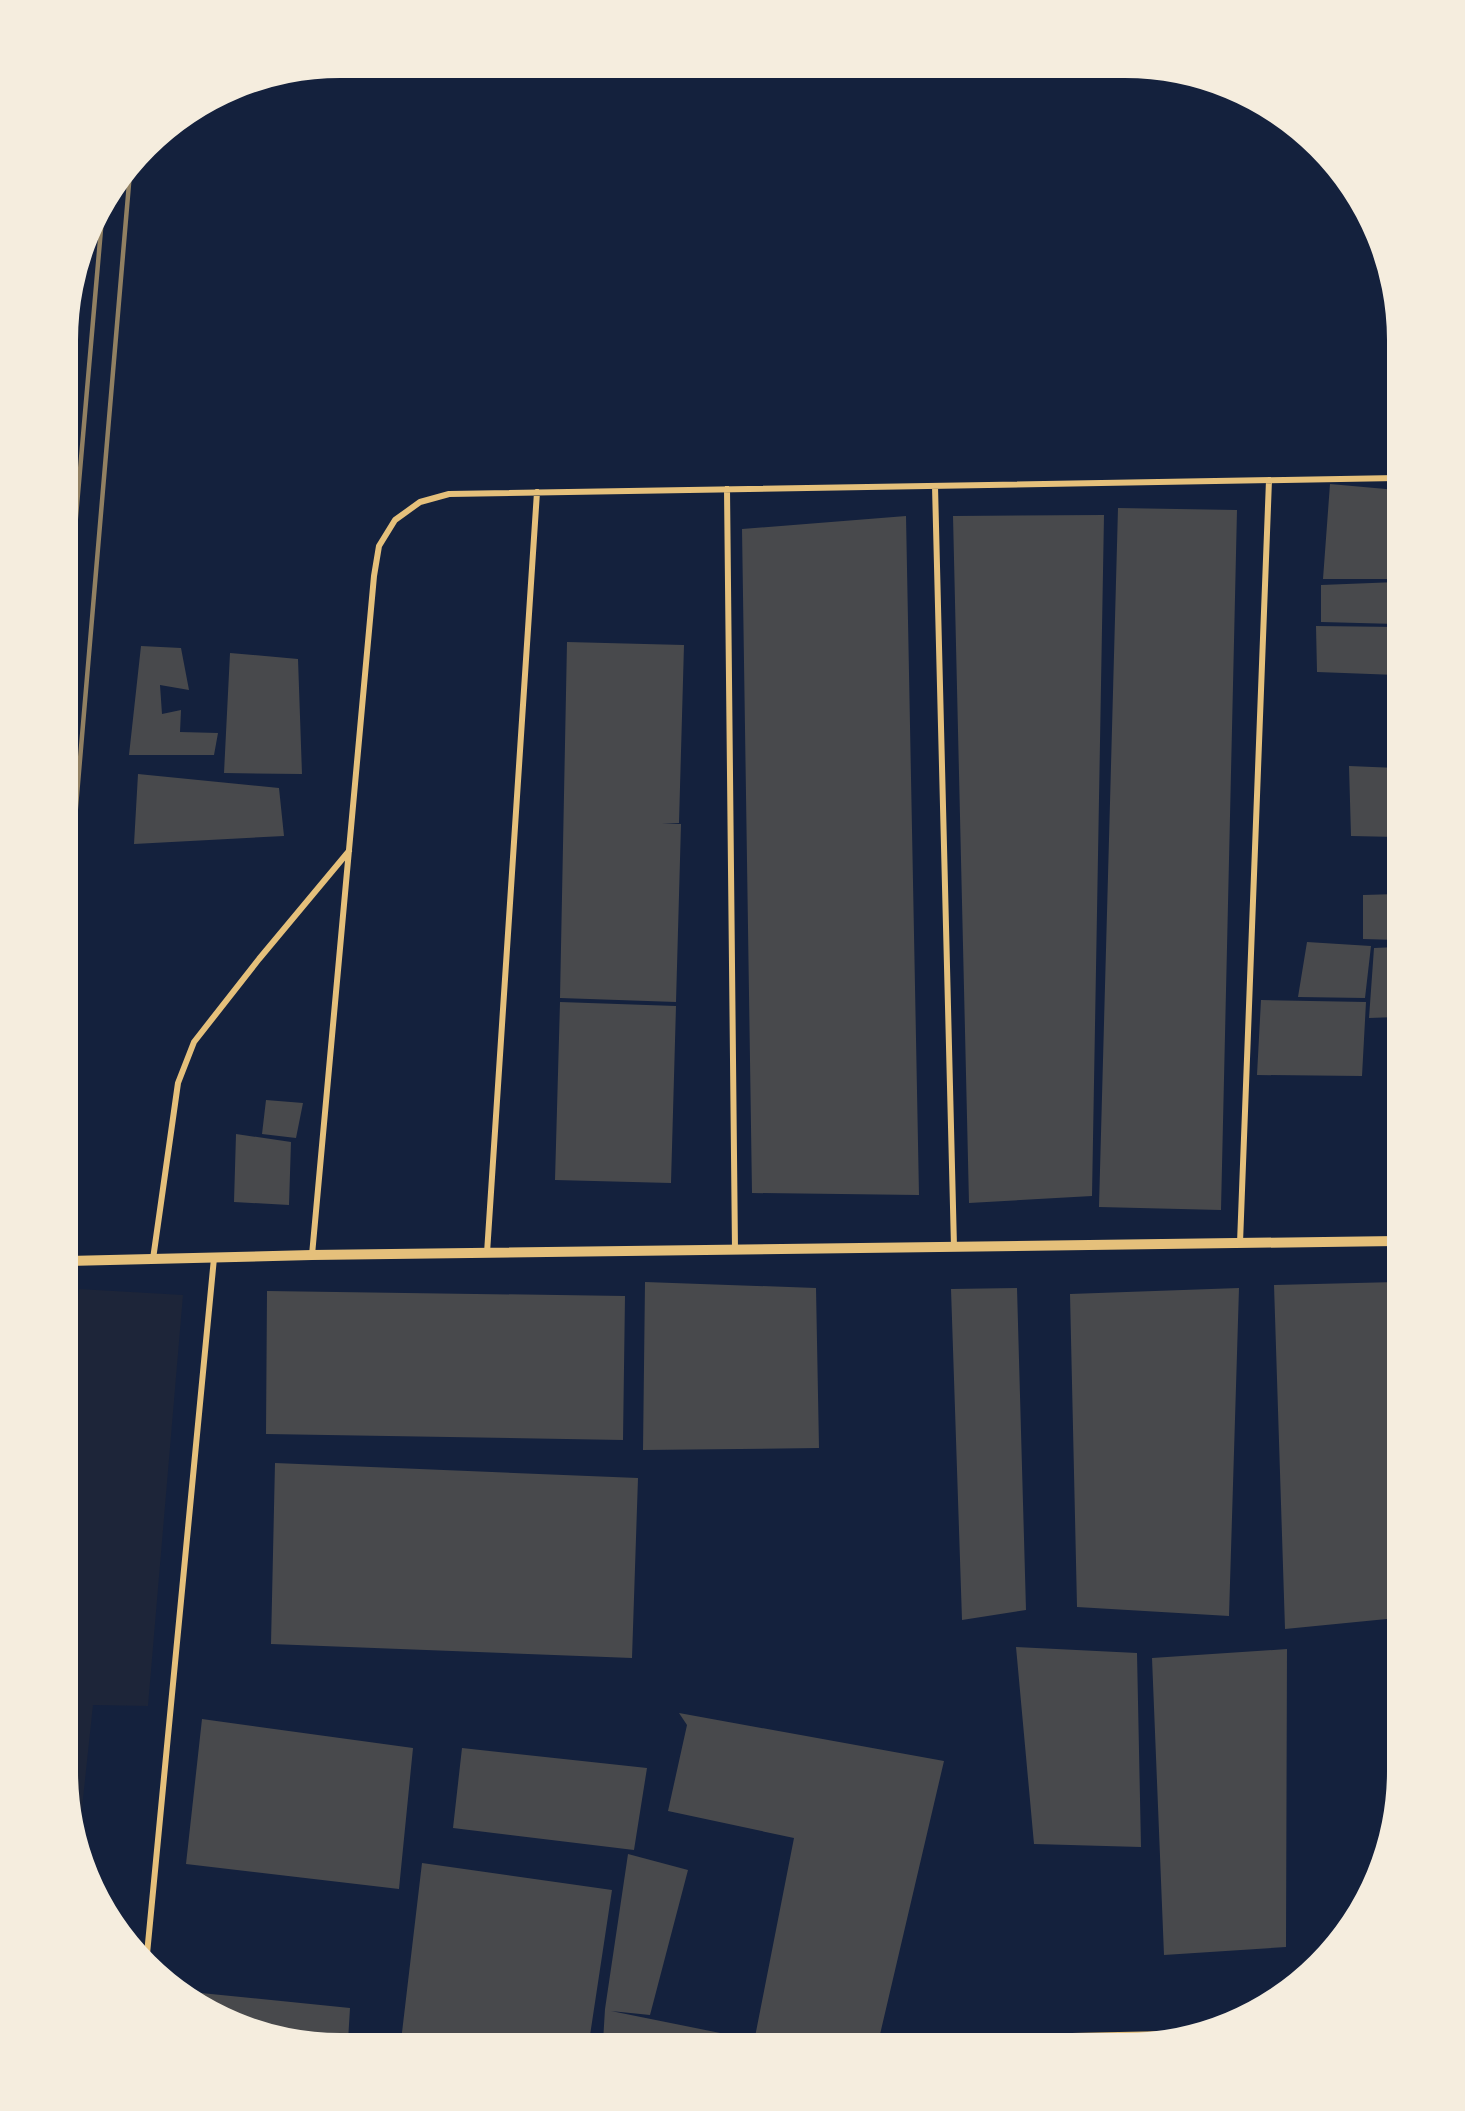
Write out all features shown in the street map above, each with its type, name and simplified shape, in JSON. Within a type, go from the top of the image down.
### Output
[{"type":"street","points":[[312,1255],[374,576],[379,546],[395,520],[420,501],[449,494],[1387,478]]},
{"type":"street","points":[[1240,1243],[1269,480]]},
{"type":"street","points":[[935,486],[954,1247]]},
{"type":"street","points":[[728,489],[735,1250]]},
{"type":"street","points":[[487,1252],[537,492]]},
{"type":"street","points":[[153,1259],[178,1083],[194,1042],[349,850]]},
{"type":"street","points":[[78,1261],[487,1252],[1387,1241]]},
{"type":"street","points":[[148,1949],[214,1258]]},
{"type":"shaded area","points":[[79,1289],[183,1295],[148,1706],[93,1705],[81,1813],[78,1771]]},
{"type":"building","points":[[1330,484],[1387,489],[1387,579],[1323,579]]},
{"type":"building","points":[[1118,508],[1237,510],[1221,1210],[1099,1207]]},
{"type":"building","points":[[1104,515],[1092,1196],[969,1203],[953,516]]},
{"type":"building","points":[[906,516],[919,1195],[752,1193],[742,529]]},
{"type":"building","points":[[1387,582],[1387,624],[1321,622],[1321,585]]},
{"type":"building","points":[[1316,626],[1387,627],[1387,675],[1317,672]]},
{"type":"building","points":[[567,642],[684,645],[679,823],[662,824],[681,824],[676,1002],[560,998]]},
{"type":"building","points":[[141,646],[181,648],[189,690],[160,685],[162,714],[181,710],[180,732],[218,733],[214,755],[129,755]]},
{"type":"building","points":[[230,653],[298,659],[302,774],[224,773]]},
{"type":"building","points":[[1349,766],[1387,768],[1387,837],[1351,836]]},
{"type":"building","points":[[138,774],[279,788],[284,836],[134,844]]},
{"type":"building","points":[[1387,894],[1387,940],[1363,939],[1363,895]]},
{"type":"building","points":[[1307,942],[1371,946],[1365,998],[1298,997]]},
{"type":"building","points":[[1387,947],[1387,1017],[1369,1018],[1374,948]]},
{"type":"building","points":[[1261,1000],[1366,1002],[1362,1076],[1257,1075]]},
{"type":"building","points":[[560,1002],[676,1006],[671,1183],[555,1180]]},
{"type":"building","points":[[266,1100],[303,1103],[296,1138],[262,1134]]},
{"type":"building","points":[[236,1134],[291,1142],[289,1205],[234,1202]]},
{"type":"building","points":[[645,1282],[816,1288],[819,1448],[643,1450]]},
{"type":"building","points":[[1387,1282],[1387,1619],[1285,1629],[1274,1285]]},
{"type":"building","points":[[1017,1288],[1026,1610],[962,1620],[951,1289]]},
{"type":"building","points":[[1239,1288],[1229,1616],[1077,1607],[1070,1294]]},
{"type":"building","points":[[267,1291],[625,1296],[623,1440],[266,1434]]},
{"type":"building","points":[[275,1463],[638,1478],[632,1658],[271,1644]]},
{"type":"building","points":[[1016,1647],[1137,1653],[1141,1847],[1034,1844]]},
{"type":"building","points":[[1287,1649],[1286,1947],[1164,1955],[1152,1658]]},
{"type":"building","points":[[679,1713],[944,1761],[880,2033],[756,2033],[794,1838],[668,1811],[687,1725]]},
{"type":"building","points":[[202,1719],[413,1748],[399,1889],[186,1864]]},
{"type":"building","points":[[462,1748],[647,1768],[634,1850],[453,1828]]},
{"type":"building","points":[[628,1854],[688,1870],[650,2015],[611,2011],[720,2033],[604,2033],[605,2009]]},
{"type":"building","points":[[422,1863],[612,1890],[590,2033],[402,2033]]},
{"type":"building","points":[[201,1993],[350,2008],[348,2033],[306,2031],[256,2019],[224,2006]]},
{"type":"railway","points":[[78,783],[129,184]]},
{"type":"railway","points":[[78,494],[101,234]]}]
